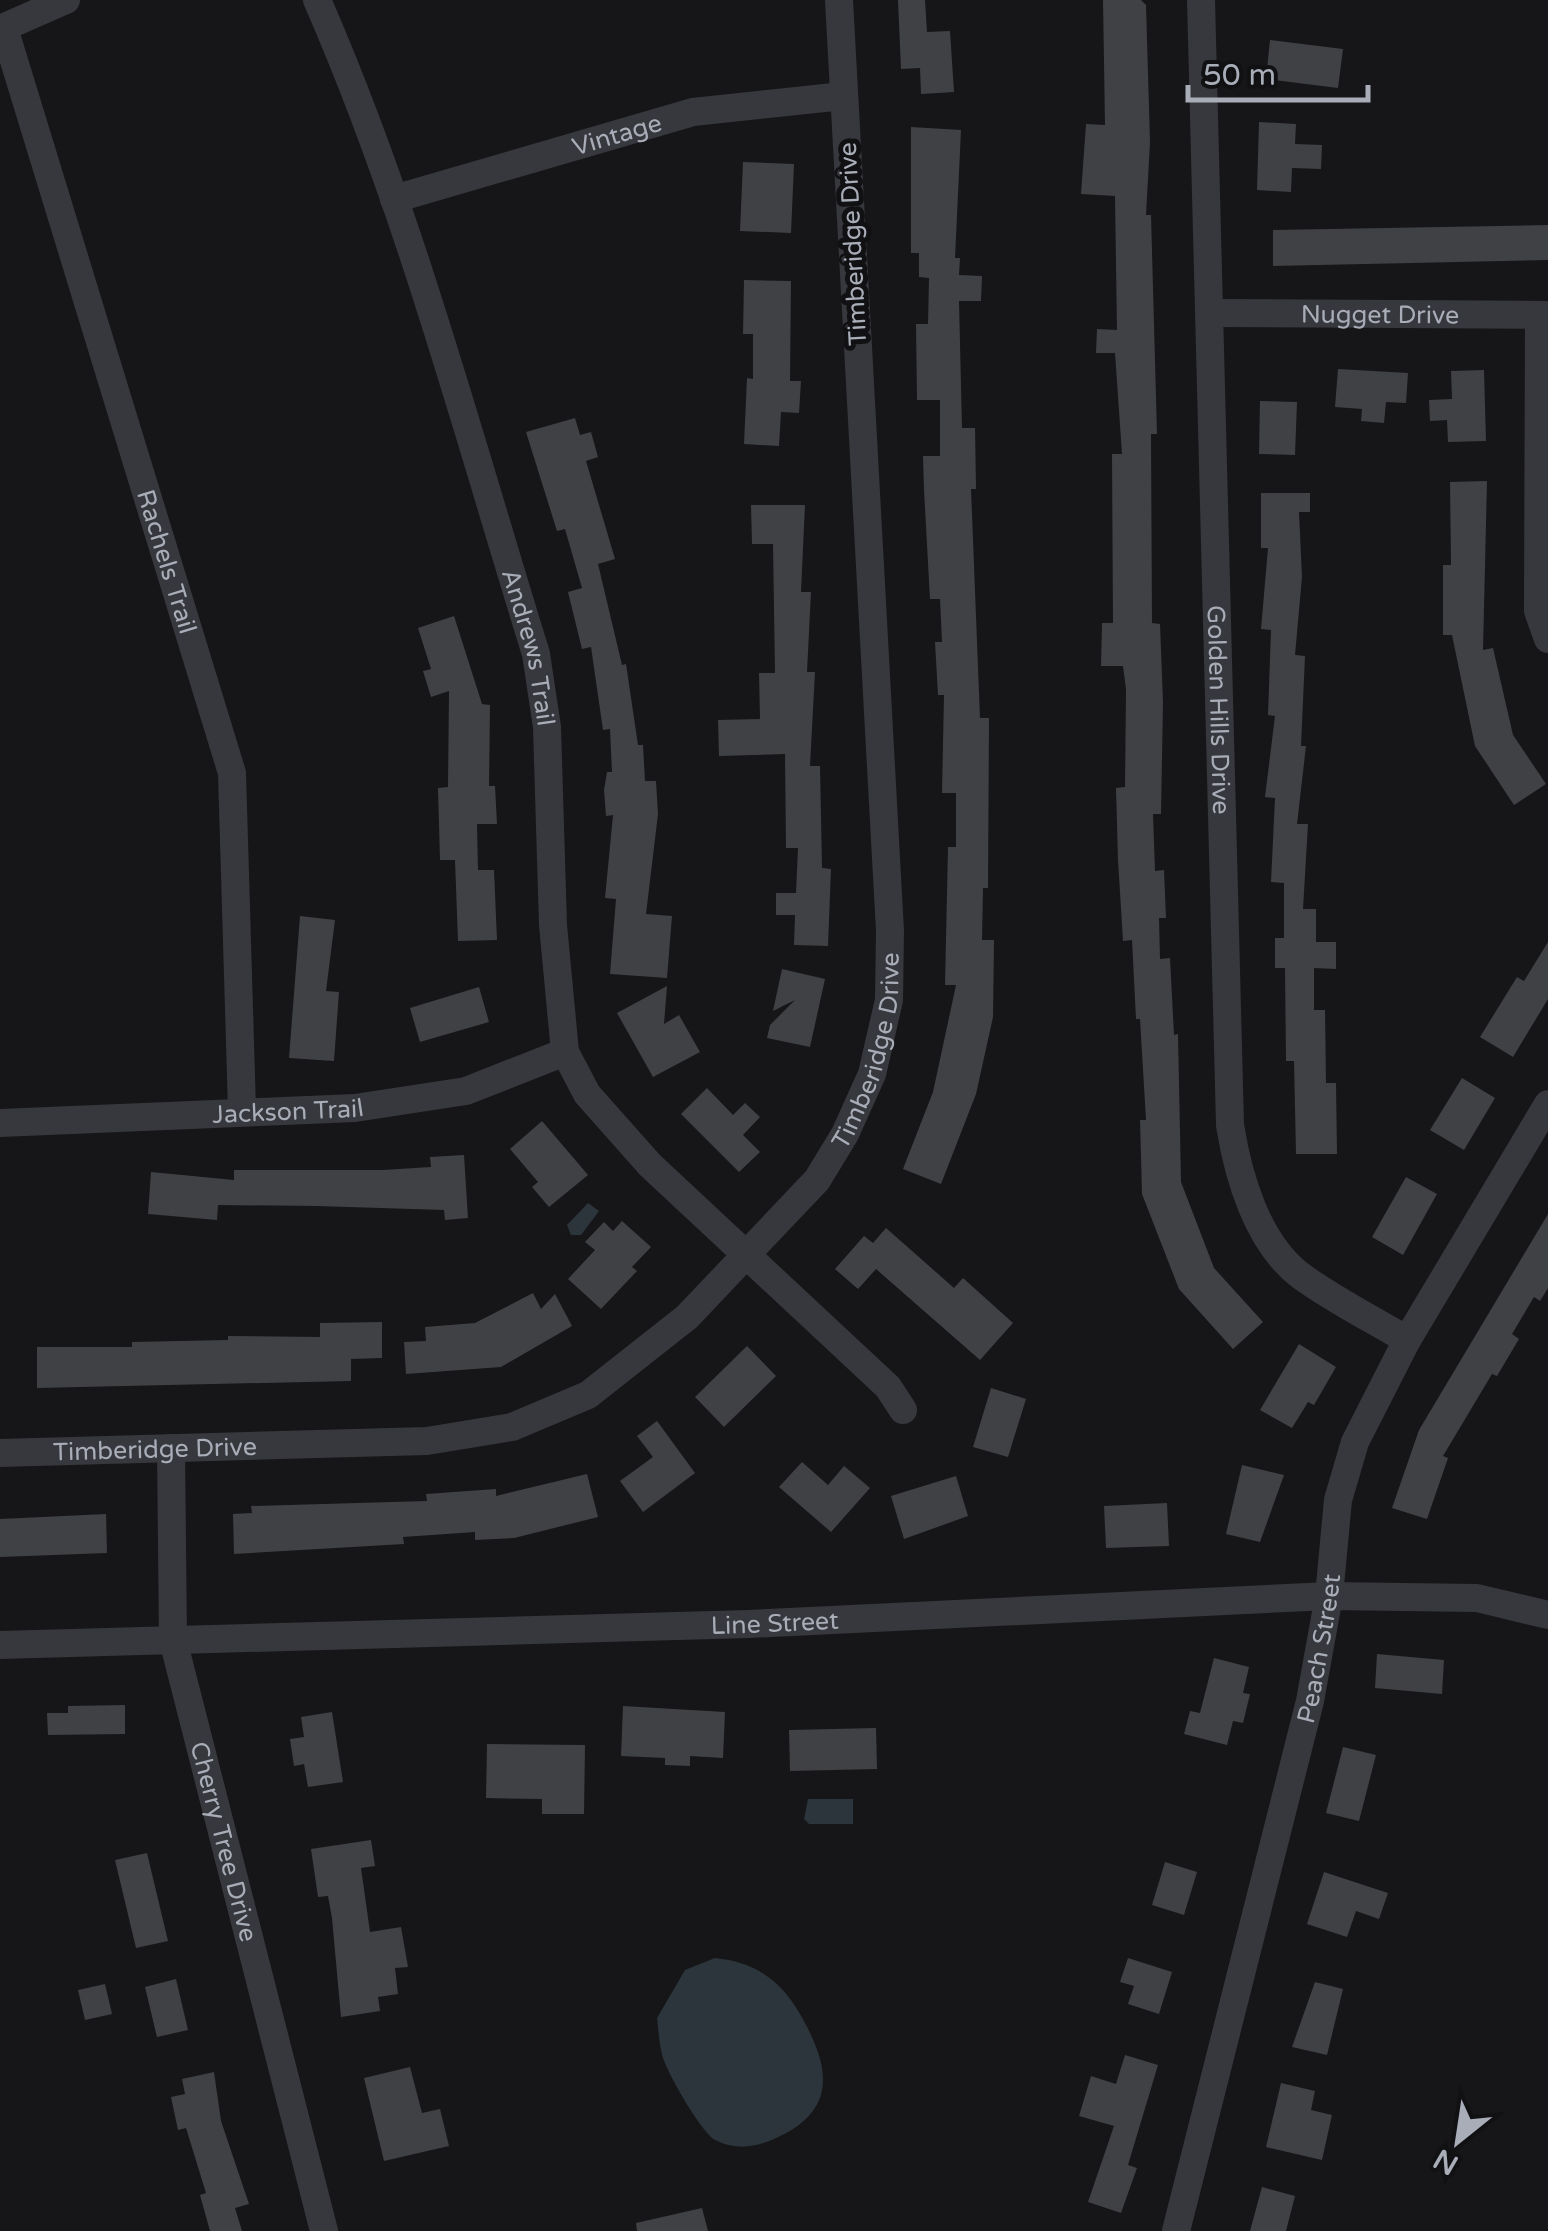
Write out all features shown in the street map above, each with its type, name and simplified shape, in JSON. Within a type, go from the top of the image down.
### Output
[{"type":"street","points":[[2,29],[66,0]]},
{"type":"street","name":"Andrews Trail","points":[[317,0],[360,98],[394,199],[536,654],[547,727],[553,926],[566,1052],[587,1094],[650,1165],[888,1387],[902,1410]]},
{"type":"street","name":"Timberidge Drive","points":[[0,1454],[427,1440],[512,1427],[588,1395],[687,1317],[817,1180],[845,1134],[872,1074],[889,1000],[886,836],[839,0]]},
{"type":"street","name":"Golden Hills Drive","points":[[1201,0],[1226,1007],[1234,1154],[1244,1190],[1272,1242],[1298,1274],[1407,1340]]},
{"type":"street","name":"Rachels Trail","points":[[2,29],[232,773],[242,1110]]},
{"type":"street","name":"Vintage","points":[[394,199],[693,112],[844,96]]},
{"type":"street","name":"Nugget Drive","points":[[1210,313],[1543,315]]},
{"type":"street","points":[[1543,315],[1538,611],[1548,639]]},
{"type":"street","name":"Jackson Trail","points":[[0,1123],[355,1108],[466,1091],[566,1052]]},
{"type":"street","name":"Peach Street","points":[[1176,2231],[1310,1700],[1329,1596],[1338,1500],[1355,1442],[1407,1340],[1548,1104]]},
{"type":"street","name":"Cherry Tree Drive","points":[[171,1448],[173,1640],[324,2231]]},
{"type":"street","name":"Line Street","points":[[0,1645],[692,1626],[1329,1596],[1477,1598],[1548,1615]]},
{"type":"shaded area","points":[[588,1203],[599,1211],[581,1235],[571,1235],[567,1225]]},
{"type":"shaded area","points":[[808,1799],[853,1799],[853,1824],[809,1824],[804,1819]]},
{"type":"shaded area","points":[[715,1958],[754,1968],[784,1991],[810,2034],[822,2070],[819,2101],[809,2115],[774,2139],[744,2147],[709,2135],[680,2093],[662,2052],[657,2018],[685,1970]]},
{"type":"building","points":[[898,0],[925,0],[927,32],[950,31],[954,92],[921,94],[920,68],[901,69]]},
{"type":"building","points":[[1103,0],[1141,0],[1146,5],[1150,142],[1146,215],[1151,215],[1157,434],[1151,434],[1152,623],[1160,624],[1163,702],[1161,814],[1153,814],[1155,871],[1164,870],[1166,918],[1159,918],[1160,959],[1170,958],[1174,1035],[1178,1034],[1181,1182],[1214,1268],[1263,1322],[1233,1349],[1179,1289],[1142,1194],[1140,1120],[1146,1120],[1140,1019],[1136,1019],[1132,940],[1123,941],[1118,860],[1116,788],[1125,787],[1126,689],[1123,666],[1101,666],[1102,623],[1113,623],[1112,454],[1122,454],[1115,353],[1096,353],[1097,329],[1117,330],[1115,196],[1081,194],[1086,124],[1105,125]]},
{"type":"building","points":[[1270,40],[1343,49],[1338,88],[1266,79]]},
{"type":"building","points":[[1259,122],[1296,124],[1295,144],[1322,145],[1321,169],[1292,168],[1291,192],[1257,190]]},
{"type":"building","points":[[911,127],[961,130],[955,258],[960,258],[959,275],[982,276],[981,301],[959,301],[962,428],[975,428],[976,489],[971,489],[980,718],[989,718],[988,888],[983,888],[982,940],[994,940],[993,1017],[976,1094],[941,1184],[903,1169],[933,1092],[956,985],[945,985],[948,847],[956,847],[956,793],[942,793],[944,695],[938,695],[935,642],[942,642],[940,599],[930,599],[923,456],[940,456],[940,400],[917,400],[916,324],[928,324],[929,278],[919,277],[919,253],[911,253]]},
{"type":"building","points":[[743,162],[794,164],[791,233],[740,231]]},
{"type":"building","points":[[1548,225],[1548,260],[1273,266],[1273,230]]},
{"type":"building","points":[[744,280],[791,281],[790,381],[801,381],[799,413],[781,412],[779,446],[744,444],[747,378],[753,379],[753,334],[743,334]]},
{"type":"building","points":[[1338,369],[1408,373],[1406,403],[1386,402],[1384,423],[1361,421],[1362,409],[1335,407]]},
{"type":"building","points":[[1484,370],[1486,441],[1448,442],[1447,420],[1430,421],[1429,400],[1452,399],[1451,371]]},
{"type":"building","points":[[1260,401],[1297,402],[1295,455],[1259,454]]},
{"type":"building","points":[[575,418],[580,435],[591,432],[598,457],[586,461],[615,559],[598,564],[622,665],[626,664],[638,745],[643,745],[645,781],[656,781],[658,814],[646,914],[672,916],[667,978],[610,974],[616,899],[605,898],[613,815],[606,816],[604,790],[607,772],[612,772],[610,729],[603,730],[591,647],[582,649],[568,592],[582,588],[565,529],[557,531],[526,432]]},
{"type":"building","points":[[1487,481],[1483,650],[1493,648],[1513,735],[1546,784],[1514,805],[1475,746],[1452,635],[1443,635],[1443,565],[1451,565],[1450,482]]},
{"type":"building","points":[[1261,493],[1310,493],[1310,512],[1299,512],[1302,577],[1295,655],[1305,656],[1301,746],[1306,746],[1297,824],[1308,824],[1303,909],[1316,909],[1316,942],[1336,942],[1336,969],[1314,968],[1314,1010],[1325,1010],[1326,1083],[1336,1083],[1337,1154],[1296,1154],[1294,1061],[1286,1061],[1285,968],[1275,968],[1275,938],[1284,938],[1284,883],[1271,882],[1275,798],[1265,797],[1275,716],[1268,715],[1271,630],[1261,629],[1268,548],[1261,548]]},
{"type":"building","points":[[751,505],[805,505],[801,592],[811,592],[807,672],[815,672],[810,766],[820,766],[822,868],[831,869],[828,946],[794,945],[795,915],[776,915],[776,893],[796,893],[798,848],[786,848],[785,754],[719,756],[718,720],[760,719],[759,673],[775,673],[773,544],[752,544]]},
{"type":"building","points":[[454,616],[482,704],[490,705],[489,786],[495,786],[497,824],[477,824],[478,870],[494,870],[497,940],[458,941],[455,860],[440,860],[438,788],[448,787],[449,691],[431,697],[423,671],[431,669],[418,628]]},
{"type":"building","points":[[300,916],[335,920],[326,991],[339,992],[334,1061],[289,1058]]},
{"type":"building","points":[[1548,942],[1548,999],[1513,1057],[1480,1037],[1517,977],[1524,981]]},
{"type":"building","points":[[782,969],[825,979],[810,1047],[767,1038],[770,1025],[795,1000],[773,1011]]},
{"type":"building","points":[[667,986],[664,1024],[679,1015],[700,1052],[653,1077],[617,1013]]},
{"type":"building","points":[[479,987],[489,1022],[420,1042],[410,1008]]},
{"type":"building","points":[[1462,1078],[1495,1098],[1464,1150],[1430,1130]]},
{"type":"building","points":[[707,1088],[733,1115],[745,1103],[760,1117],[743,1135],[760,1152],[739,1172],[681,1114]]},
{"type":"building","points":[[542,1121],[588,1175],[549,1207],[532,1187],[538,1182],[510,1149]]},
{"type":"building","points":[[464,1155],[468,1218],[445,1220],[444,1210],[317,1206],[218,1205],[217,1220],[148,1214],[151,1172],[234,1180],[234,1170],[431,1167],[430,1157]]},
{"type":"building","points":[[1406,1177],[1437,1194],[1403,1255],[1372,1237]]},
{"type":"building","points":[[1548,1214],[1548,1288],[1540,1301],[1534,1297],[1512,1334],[1519,1339],[1497,1376],[1492,1374],[1443,1456],[1448,1458],[1427,1519],[1392,1508],[1419,1430]]},
{"type":"building","points":[[622,1221],[651,1247],[632,1267],[637,1271],[601,1309],[568,1279],[595,1250],[585,1242],[604,1222],[613,1231]]},
{"type":"building","points":[[886,1228],[954,1288],[963,1278],[1013,1323],[980,1360],[876,1269],[858,1289],[835,1269],[864,1236],[873,1243]]},
{"type":"building","points":[[533,1293],[541,1309],[555,1294],[572,1326],[501,1367],[406,1374],[404,1342],[426,1341],[425,1327],[475,1323]]},
{"type":"building","points":[[382,1322],[382,1358],[351,1359],[351,1381],[37,1388],[37,1347],[132,1347],[132,1342],[228,1340],[228,1336],[320,1337],[320,1323]]},
{"type":"building","points":[[1299,1344],[1336,1367],[1314,1405],[1308,1402],[1292,1428],[1260,1410]]},
{"type":"building","points":[[747,1346],[776,1376],[724,1427],[695,1397]]},
{"type":"building","points":[[991,1388],[1026,1399],[1008,1457],[973,1447]]},
{"type":"building","points":[[657,1421],[695,1473],[643,1512],[620,1481],[653,1457],[637,1436]]},
{"type":"building","points":[[802,1462],[828,1485],[844,1466],[870,1488],[831,1532],[779,1487]]},
{"type":"building","points":[[1242,1465],[1284,1475],[1260,1542],[1226,1534]]},
{"type":"building","points":[[587,1474],[598,1517],[514,1538],[475,1540],[475,1532],[403,1537],[404,1544],[234,1554],[233,1514],[252,1513],[251,1506],[427,1501],[426,1494],[496,1489],[496,1496]]},
{"type":"building","points":[[956,1476],[968,1516],[904,1539],[891,1496]]},
{"type":"building","points":[[1167,1503],[1169,1546],[1106,1548],[1104,1506]]},
{"type":"building","points":[[106,1514],[107,1553],[0,1557],[0,1519]]},
{"type":"building","points":[[1377,1654],[1444,1660],[1442,1694],[1375,1688]]},
{"type":"building","points":[[1214,1658],[1249,1667],[1243,1693],[1250,1694],[1243,1723],[1233,1721],[1227,1745],[1184,1734],[1190,1711],[1200,1713]]},
{"type":"building","points":[[125,1705],[125,1734],[48,1735],[47,1713],[68,1713],[68,1706]]},
{"type":"building","points":[[623,1706],[725,1712],[723,1758],[690,1756],[690,1766],[665,1765],[665,1758],[621,1756]]},
{"type":"building","points":[[332,1712],[343,1782],[308,1787],[304,1764],[294,1766],[290,1739],[304,1737],[301,1717]]},
{"type":"building","points":[[876,1728],[877,1769],[790,1771],[789,1730]]},
{"type":"building","points":[[487,1744],[585,1745],[584,1814],[542,1814],[542,1799],[486,1798]]},
{"type":"building","points":[[1343,1747],[1376,1755],[1359,1821],[1326,1813]]},
{"type":"building","points":[[371,1840],[375,1866],[361,1868],[370,1932],[401,1927],[408,1967],[395,1968],[398,1994],[378,1997],[380,2011],[341,2017],[332,1918],[328,1896],[318,1897],[311,1849]]},
{"type":"building","points":[[147,1853],[168,1941],[136,1948],[115,1860]]},
{"type":"building","points":[[1165,1862],[1197,1872],[1184,1915],[1152,1905]]},
{"type":"building","points":[[1324,1872],[1388,1893],[1379,1919],[1356,1911],[1347,1937],[1307,1924]]},
{"type":"building","points":[[1128,1958],[1172,1972],[1159,2014],[1128,2004],[1134,1986],[1120,1982]]},
{"type":"building","points":[[176,1979],[188,2030],[157,2037],[145,1987]]},
{"type":"building","points":[[1315,1982],[1343,1989],[1327,2055],[1292,2047]]},
{"type":"building","points":[[105,1984],[112,2014],[85,2020],[78,1990]]},
{"type":"building","points":[[1125,2055],[1158,2065],[1128,2165],[1137,2168],[1121,2213],[1088,2202],[1114,2126],[1079,2116],[1091,2076],[1116,2084]]},
{"type":"building","points":[[410,2067],[422,2113],[440,2109],[449,2146],[384,2161],[364,2078]]},
{"type":"building","points":[[214,2072],[221,2121],[249,2204],[235,2208],[242,2231],[210,2231],[200,2195],[206,2193],[186,2128],[178,2130],[171,2097],[185,2094],[182,2079]]},
{"type":"building","points":[[1281,2083],[1315,2091],[1311,2110],[1332,2115],[1322,2160],[1266,2147]]},
{"type":"building","points":[[1262,2187],[1295,2196],[1286,2231],[1250,2231]]},
{"type":"building","points":[[702,2208],[708,2231],[637,2231],[636,2223]]}]
